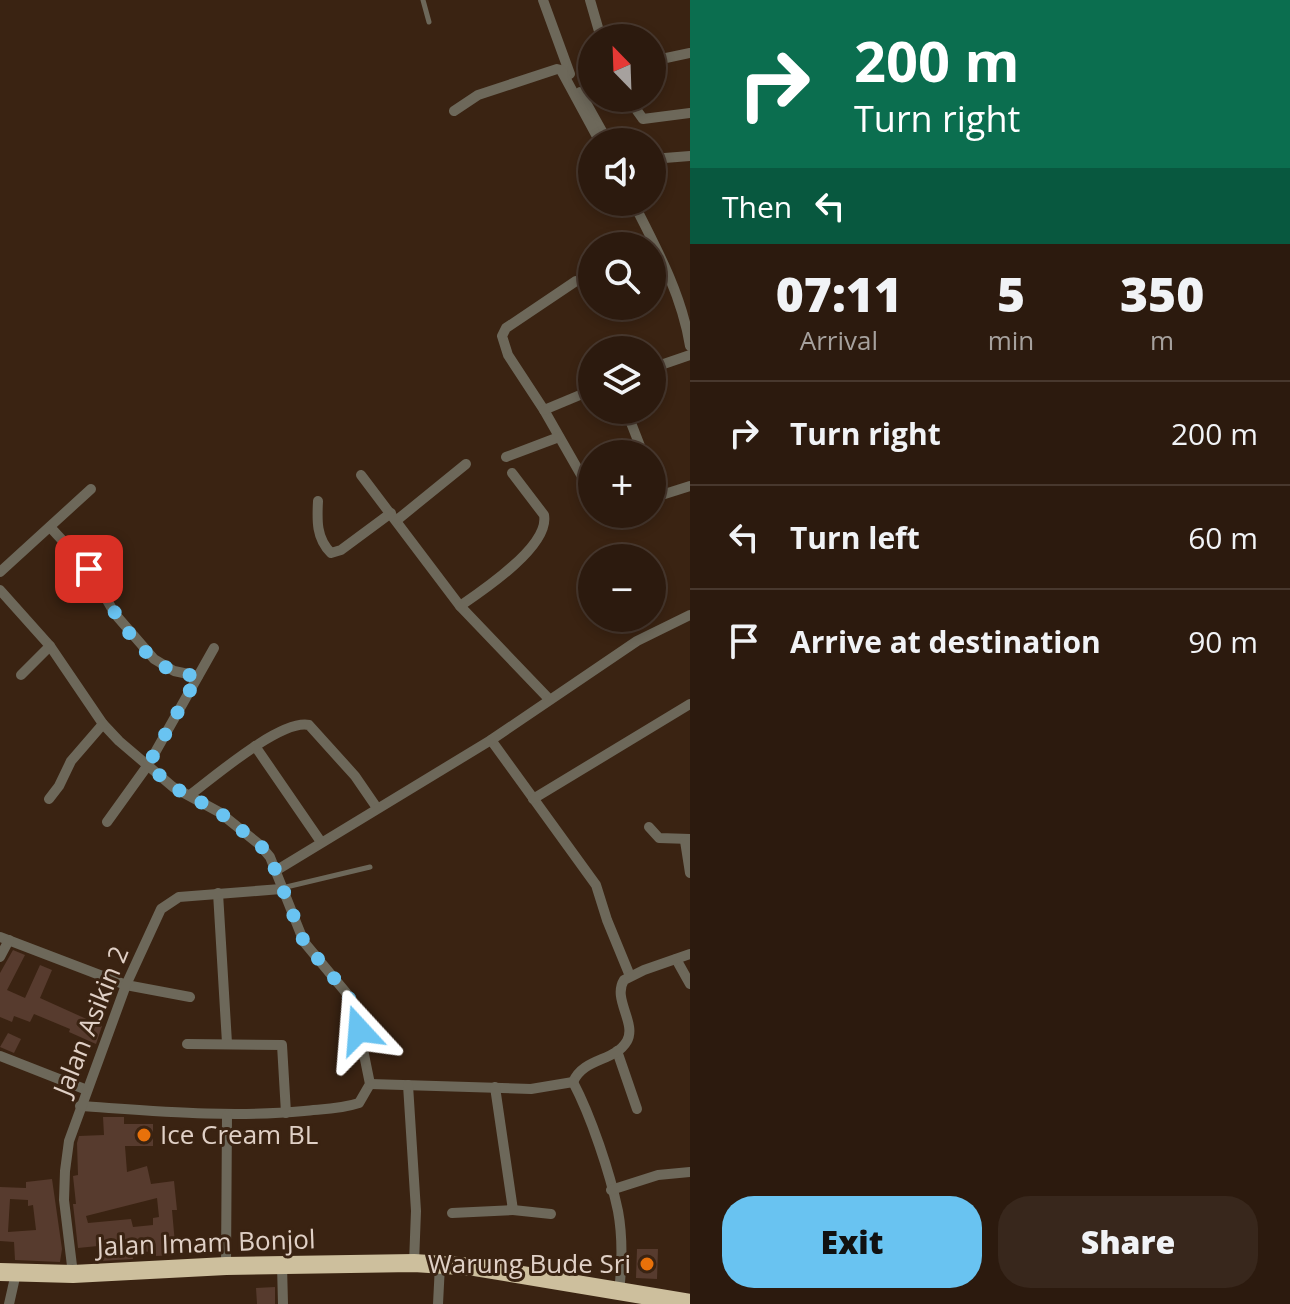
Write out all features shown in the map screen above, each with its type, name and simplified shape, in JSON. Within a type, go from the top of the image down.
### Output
[{"type":"highway","name":"Jalan Imam Bonjol","points":[[8,1273],[73,1274],[226,1266],[414,1263],[521,1274],[656,1301],[690,1303]]},
{"type":"street","points":[[543,0],[566,68],[600,128]]},
{"type":"street","points":[[590,0],[597,24]]},
{"type":"street","points":[[666,58],[690,53]]},
{"type":"street","points":[[454,111],[478,95],[557,69],[561,70],[592,128]]},
{"type":"street","points":[[638,112],[643,119],[690,113]]},
{"type":"street","points":[[666,158],[690,156]]},
{"type":"street","points":[[640,216],[663,260],[690,346]]},
{"type":"street","points":[[576,281],[506,328],[502,336],[508,355],[578,470]]},
{"type":"street","points":[[666,363],[690,355]]},
{"type":"street","points":[[544,410],[578,396]]},
{"type":"street","points":[[506,457],[559,437]]},
{"type":"street","points":[[318,501],[317,525],[324,546],[331,553],[394,517],[466,464]]},
{"type":"street","points":[[460,606],[509,571],[526,553],[545,524],[544,515],[512,473]]},
{"type":"street","points":[[361,475],[460,606],[549,699]]},
{"type":"street","points":[[666,494],[690,486]]},
{"type":"street","points":[[0,572],[91,489]]},
{"type":"street","points":[[50,527],[89,569],[115,614],[154,659],[174,671],[198,676]]},
{"type":"street","points":[[0,590],[50,646],[103,724],[173,787],[219,812],[260,845],[277,870],[281,889],[304,942],[348,995],[370,1084],[359,1103],[344,1108],[286,1113],[227,1115],[80,1106]]},
{"type":"street","points":[[277,870],[491,740],[637,641],[690,615]]},
{"type":"street","points":[[21,675],[50,646]]},
{"type":"street","points":[[107,822],[148,765],[214,648]]},
{"type":"street","points":[[533,799],[690,704]]},
{"type":"street","points":[[49,799],[71,761],[103,724]]},
{"type":"street","points":[[190,795],[255,746],[292,726],[309,725],[355,776],[377,808]]},
{"type":"street","points":[[491,740],[596,885],[630,976]]},
{"type":"street","points":[[255,746],[321,842]]},
{"type":"street","points":[[649,827],[659,838],[687,840],[690,873]]},
{"type":"street","name":"Jalan Asikin 2","points":[[73,1274],[64,1200],[69,1141],[126,985],[161,909],[179,897],[281,889]]},
{"type":"street","points":[[218,893],[227,1043]]},
{"type":"street","points":[[0,957],[5,938],[126,985],[190,997]]},
{"type":"street","points":[[573,1082],[581,1068],[617,1051],[628,1037],[620,986],[630,976],[690,954]]},
{"type":"street","points":[[676,959],[690,984]]},
{"type":"street","points":[[187,1044],[282,1045],[286,1113]]},
{"type":"street","points":[[617,1051],[637,1109]]},
{"type":"street","points":[[0,1056],[87,1090]]},
{"type":"street","points":[[370,1084],[531,1089],[573,1082]]},
{"type":"street","points":[[573,1082],[595,1137],[618,1211],[621,1239],[619,1293]]},
{"type":"street","points":[[408,1085],[416,1211],[414,1263]]},
{"type":"street","points":[[495,1087],[513,1210]]},
{"type":"street","points":[[226,1266],[227,1115]]},
{"type":"street","points":[[611,1190],[658,1175],[690,1172]]},
{"type":"street","points":[[452,1213],[513,1210],[551,1214]]},
{"type":"street","points":[[282,1265],[283,1304]]},
{"type":"street","points":[[438,1304],[440,1265]]},
{"type":"street","points":[[8,1273],[9,1304]]},
{"type":"lane","points":[[423,0],[429,22]]},
{"type":"lane","points":[[281,889],[370,867]]},
{"type":"building","points":[[13,950],[25,955],[7,990],[25,998],[40,965],[52,970],[40,998],[102,1026],[96,1044],[34,1014],[30,1022],[14,1016],[12,1022],[0,1017],[0,973]]},
{"type":"building","points":[[8,1033],[21,1039],[14,1053],[0,1047]]},
{"type":"building","points":[[103,1117],[124,1117],[124,1124],[153,1124],[153,1146],[125,1146],[127,1172],[147,1166],[151,1184],[174,1181],[177,1210],[172,1210],[176,1255],[156,1256],[155,1251],[132,1253],[133,1259],[100,1261],[98,1246],[78,1248],[73,1204],[76,1204],[73,1176],[78,1175],[77,1143],[79,1136],[104,1135]],"holes":[[[157,1198],[159,1217],[153,1218],[153,1225],[133,1227],[131,1219],[88,1223],[86,1216]]]},
{"type":"building","points":[[52,1179],[62,1249],[60,1262],[15,1260],[14,1242],[0,1241],[0,1187],[26,1188],[26,1182]],"holes":[[[10,1199],[28,1200],[28,1206],[33,1205],[36,1230],[8,1232]]]},
{"type":"building","name":"Warung Bude Sri","points":[[637,1249],[658,1249],[657,1279],[636,1278]]},
{"type":"building","points":[[275,1287],[275,1304],[257,1304],[256,1288]]},
{"type":"place","name":"Ice Cream BL","points":[[144,1135]]},
{"type":"place","name":"Warung Bude Sri","points":[[647,1264]]},
{"type":"route","points":[[89,569],[115,614],[154,659],[174,671],[198,676],[148,765],[173,787],[219,812],[270,857],[304,942],[345,990],[359,1030]]}]
